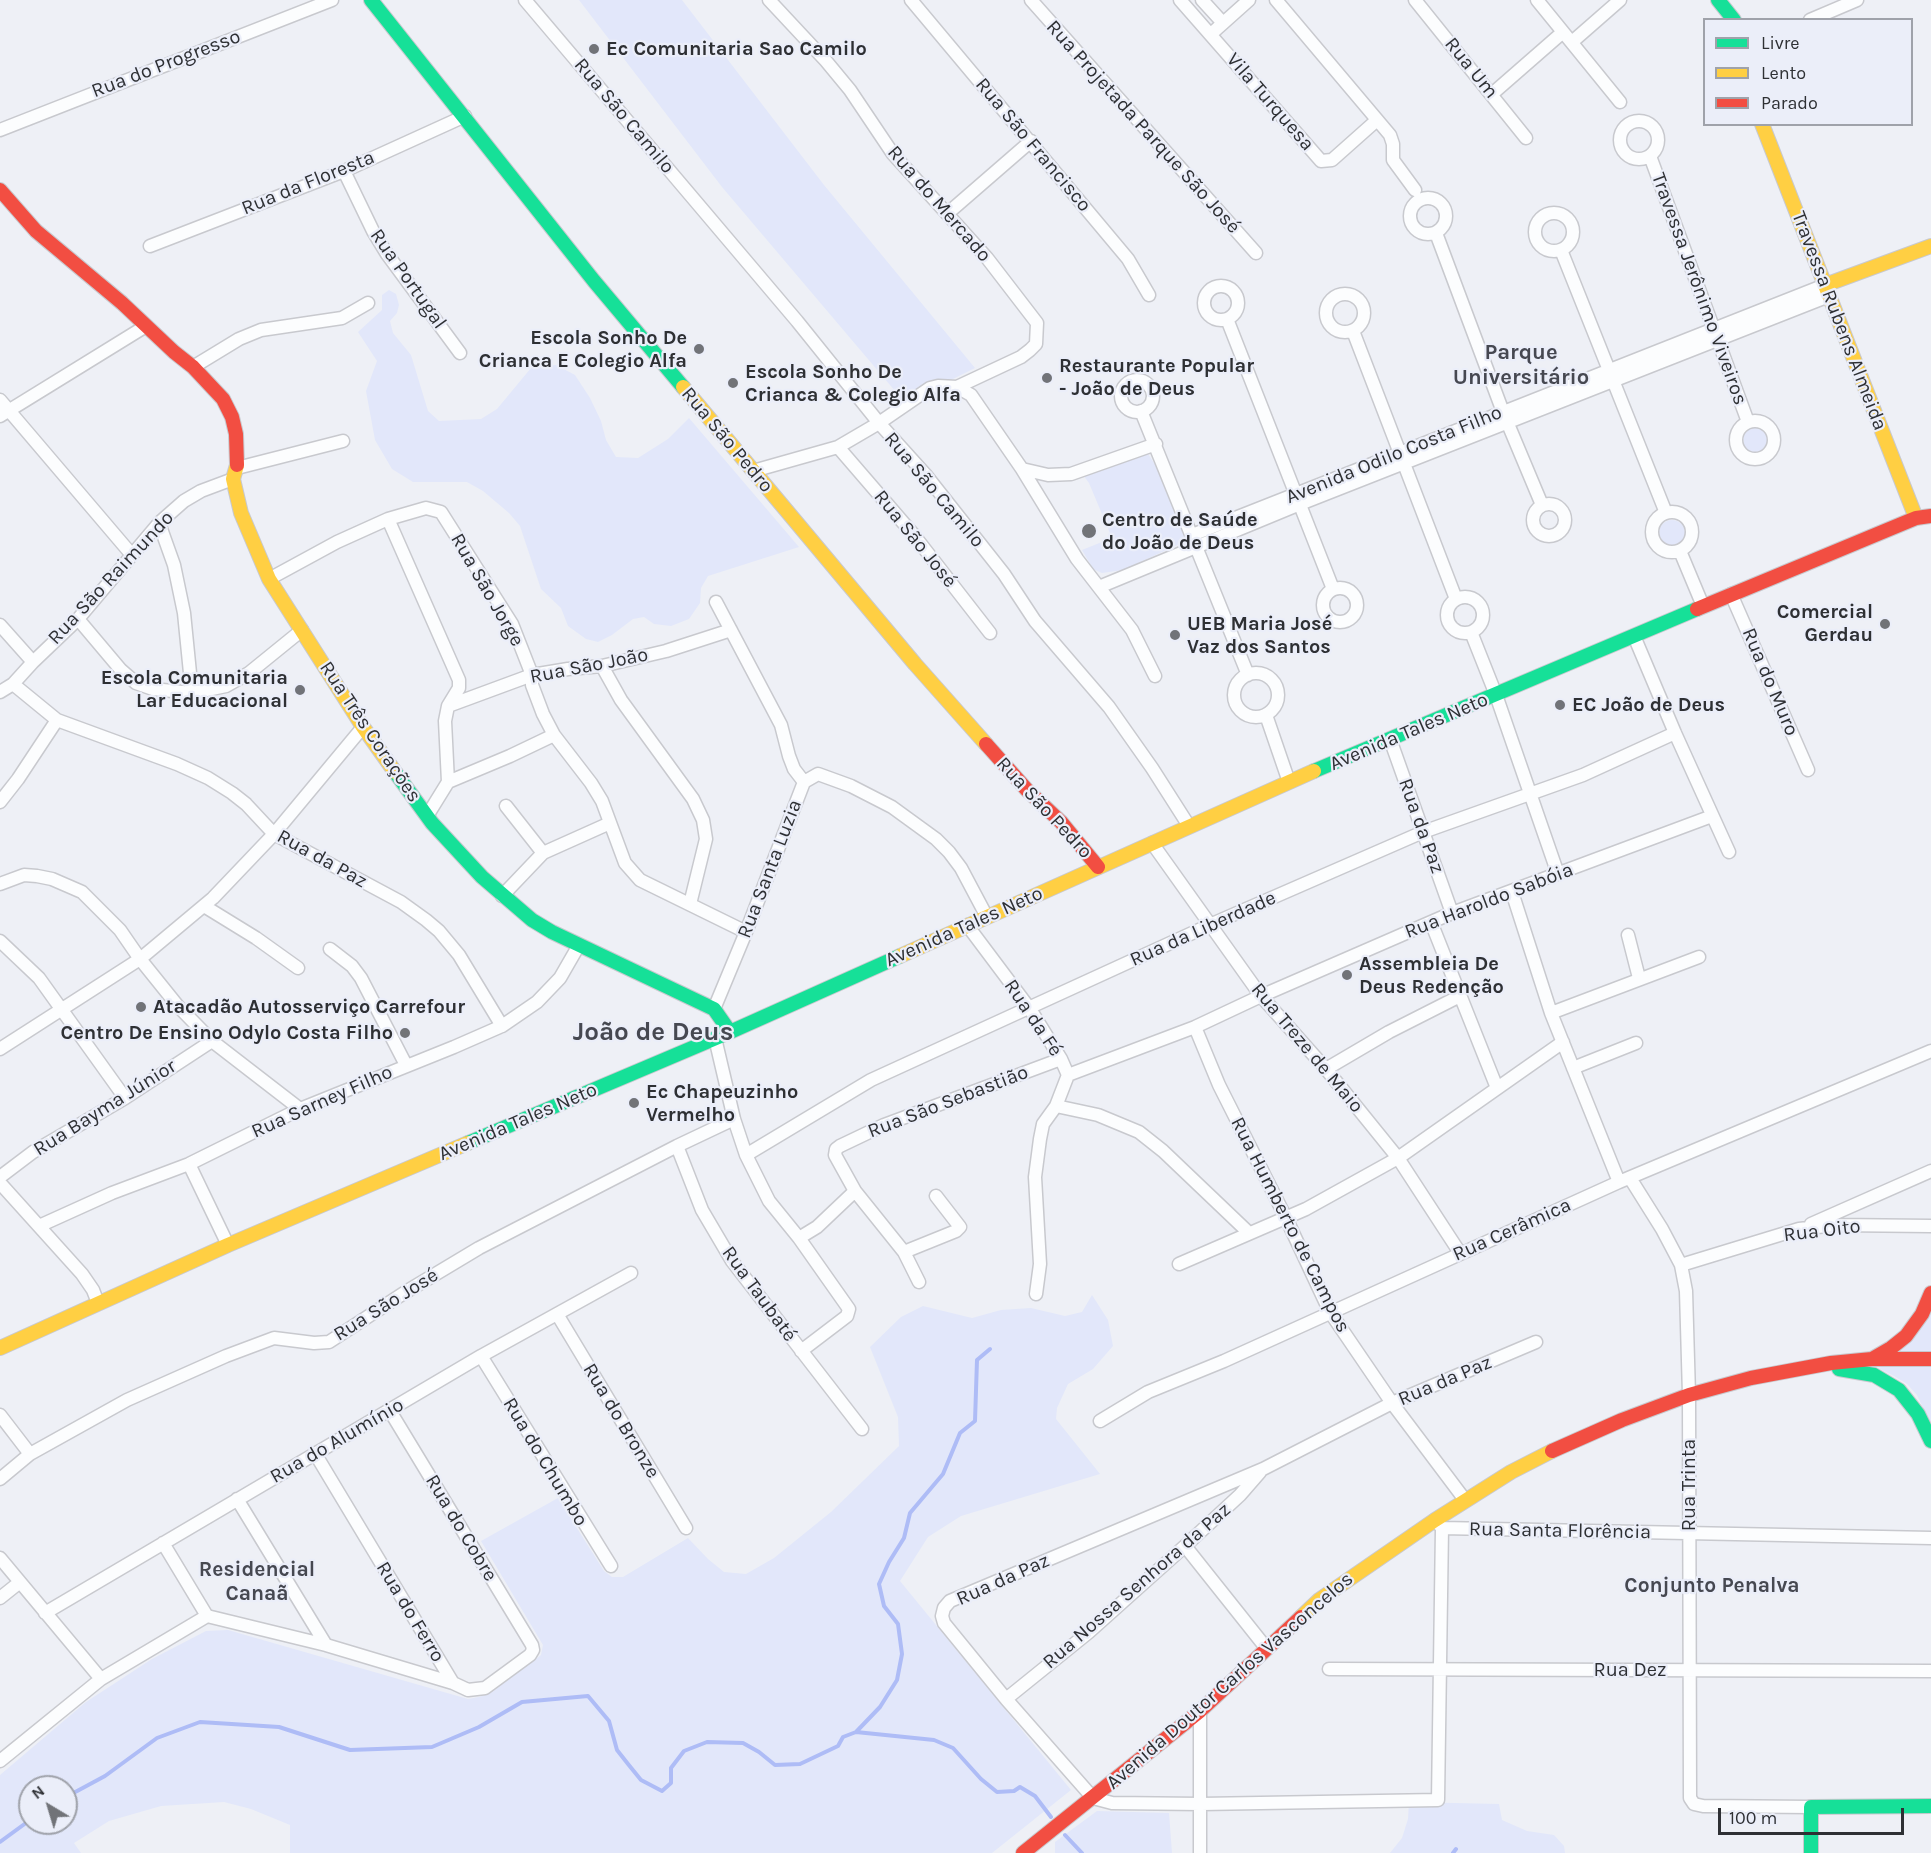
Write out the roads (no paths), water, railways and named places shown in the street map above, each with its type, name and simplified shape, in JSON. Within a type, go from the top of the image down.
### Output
[{"type":"main road","name":"Rua São Pedro","points":[[371,0],[594,281],[753,471],[915,664],[1027,790],[1061,822],[1098,867]]},
{"type":"main road","points":[[1718,0],[1732,18]]},
{"type":"main road","name":"Travessa Rubens Almeida","points":[[1763,126],[1916,518]]},
{"type":"main road","name":"Rua Três Corações","points":[[0,190],[36,231],[122,303],[193,367],[224,399],[236,434],[235,474],[241,513],[269,579],[363,727],[427,816],[482,877],[532,920],[579,945],[714,1009],[730,1032]]},
{"type":"main road","name":"Avenida Odilo Costa Filho","points":[[1827,290],[1931,246]]},
{"type":"main road","name":"Avenida Tales Neto","points":[[0,1348],[228,1245],[730,1032],[1289,782],[1731,594],[1916,518],[1931,516]]},
{"type":"main road","points":[[1872,1359],[1906,1336],[1922,1314],[1931,1293]]},
{"type":"main road","name":"Avenida Doutor Carlos Vasconcelos","points":[[1023,1853],[1200,1712],[1334,1588],[1438,1524],[1465,1500],[1511,1472],[1564,1444],[1689,1395],[1751,1378],[1872,1359],[1931,1359]]},
{"type":"main road","name":"Avenida Doutor Carlos Vasconcelos","points":[[1805,1368],[1859,1372],[1874,1375],[1888,1382],[1909,1401],[1931,1441]]},
{"type":"main road","points":[[1811,1853],[1811,1807],[1931,1806]]},
{"type":"street","name":"Rua do Progresso","points":[[0,130],[332,0]]},
{"type":"street","name":"Rua São Camilo","points":[[525,0],[797,321],[879,423],[925,474],[1004,574],[1035,621],[1109,707],[1189,826]]},
{"type":"street","name":"Rua do Mercado","points":[[769,0],[826,61],[850,90],[893,154],[987,258],[1037,323],[1036,344],[1021,357],[957,387]]},
{"type":"street","name":"Rua São Francisco","points":[[911,0],[1128,259],[1149,295]]},
{"type":"street","name":"Rua Projetada Parque São José","points":[[1031,0],[1256,253]]},
{"type":"street","name":"Vila Turquesa","points":[[1180,0],[1321,161],[1332,160],[1377,120]]},
{"type":"street","points":[[1202,0],[1223,23]]},
{"type":"street","points":[[1211,34],[1249,0]]},
{"type":"street","points":[[1276,0],[1392,139],[1395,163],[1415,190]]},
{"type":"street","name":"Rua Um","points":[[1415,0],[1526,138]]},
{"type":"street","points":[[1537,0],[1620,102]]},
{"type":"street","points":[[1572,42],[1620,0]]},
{"type":"street","points":[[1815,18],[1856,0]]},
{"type":"street","points":[[1492,94],[1563,32]]},
{"type":"street","name":"Rua da Floresta","points":[[150,246],[344,171],[465,116]]},
{"type":"street","points":[[948,213],[1031,141]]},
{"type":"street","name":"Travessa Jerônimo Viveiros","points":[[1650,156],[1748,422]]},
{"type":"street","name":"Rua Portugal","points":[[344,171],[373,231],[387,254],[460,352]]},
{"type":"street","points":[[1436,233],[1505,417],[1542,505]]},
{"type":"street","points":[[1561,250],[1666,513]]},
{"type":"street","name":"Avenida Odilo Costa Filho","points":[[1099,587],[1195,540],[1827,290]]},
{"type":"street","points":[[193,367],[239,339],[261,330],[342,318],[368,303]]},
{"type":"street","points":[[1227,319],[1333,589]]},
{"type":"street","points":[[132,555],[2,409],[146,326]]},
{"type":"street","points":[[1353,331],[1456,599]]},
{"type":"street","points":[[753,471],[838,447],[879,423],[930,388],[957,387],[971,395],[1022,469],[1077,559],[1132,630],[1155,675]]},
{"type":"street","points":[[1141,411],[1248,675]]},
{"type":"street","name":"Rua São Raimundo","points":[[0,692],[13,684],[78,619],[159,524],[184,501],[235,474],[343,441]]},
{"type":"street","points":[[1036,492],[1042,483],[1058,476],[1093,467],[1156,444]]},
{"type":"street","name":"Rua São José","points":[[838,447],[913,534],[990,633]]},
{"type":"street","points":[[1022,469],[1039,475],[1058,476]]},
{"type":"street","name":"Rua São Jorge","points":[[388,519],[426,508],[441,512],[512,624],[532,675],[537,698],[554,735],[602,801],[625,863],[632,872],[640,880],[746,932]]},
{"type":"street","points":[[1666,513],[1679,513],[1690,521],[1692,535],[1690,541],[1680,550],[1668,552],[1653,540],[1655,521],[1666,513]]},
{"type":"street","points":[[269,579],[337,542],[388,519],[459,680],[459,688],[448,706],[444,731],[448,782]]},
{"type":"street","points":[[159,524],[174,565],[184,613],[192,693]]},
{"type":"street","points":[[1680,550],[1703,606]]},
{"type":"street","name":"Rua do Muro","points":[[1731,594],[1808,770]]},
{"type":"street","points":[[1467,597],[1480,606],[1482,621],[1471,633],[1458,632],[1448,623],[1448,609],[1456,599],[1467,597]]},
{"type":"street","name":"Rua Santa Luzia","points":[[714,1009],[804,782],[794,769],[781,725],[716,602]]},
{"type":"street","points":[[78,619],[121,670],[136,683],[153,689],[192,693],[225,686],[249,673],[302,630]]},
{"type":"street","points":[[0,625],[33,662]]},
{"type":"street","name":"Rua São João","points":[[448,706],[532,675],[602,666],[666,651],[731,630]]},
{"type":"street","points":[[1471,633],[1496,695],[1558,874]]},
{"type":"street","points":[[1634,636],[1729,852]]},
{"type":"street","points":[[602,666],[621,700],[693,799],[703,820],[706,839],[690,904]]},
{"type":"street","points":[[1263,674],[1275,682],[1278,697],[1272,711],[1266,715],[1259,717],[1246,714],[1236,704],[1237,684],[1248,675],[1263,674]]},
{"type":"street","name":"Rua da Paz","points":[[13,684],[57,720],[177,764],[208,778],[246,804],[274,834],[401,902],[439,931],[459,955],[502,1026]]},
{"type":"street","points":[[1266,715],[1289,782]]},
{"type":"street","points":[[0,802],[57,720]]},
{"type":"street","points":[[0,1049],[140,959],[204,906],[274,834],[363,727]]},
{"type":"street","name":"Rua da Liberdade","points":[[746,1155],[872,1080],[1212,924],[1423,832],[1582,775],[1675,733]]},
{"type":"street","points":[[427,816],[448,782],[554,735]]},
{"type":"street","name":"Rua da Paz","points":[[1390,739],[1452,913]]},
{"type":"street","points":[[804,782],[818,774],[851,786],[892,807],[936,839],[950,852],[961,868],[987,917]]},
{"type":"street","points":[[506,806],[543,853]]},
{"type":"street","name":"Rua Haroldo Sabóia","points":[[1068,1075],[1195,1027],[1452,913],[1712,816]]},
{"type":"street","points":[[502,896],[543,853],[610,823]]},
{"type":"street","name":"Rua Treze de Maio","points":[[1152,843],[1212,924],[1261,996],[1326,1069],[1398,1158],[1461,1253]]},
{"type":"street","points":[[0,884],[24,875],[37,876],[52,879],[82,892],[120,930],[177,1005],[212,1041],[300,1109]]},
{"type":"street","name":"Rua Trinta","points":[[1512,892],[1551,1012],[1573,1068],[1624,1180],[1681,1265],[1686,1291],[1689,1395],[1690,1798],[1694,1804],[1703,1806],[1811,1807]]},
{"type":"street","points":[[204,906],[256,938],[298,968]]},
{"type":"street","points":[[1431,922],[1497,1088]]},
{"type":"street","name":"Rua da Fé","points":[[967,926],[1030,1009],[1061,1059],[1068,1075],[1056,1106],[1043,1124],[1035,1177],[1040,1264],[1036,1294]]},
{"type":"street","points":[[1628,935],[1639,978]]},
{"type":"street","points":[[0,941],[39,978],[125,1098]]},
{"type":"street","name":"Rua Sarney Filho","points":[[39,1226],[112,1193],[189,1164],[300,1109],[502,1026],[545,994],[560,978],[579,945]]},
{"type":"street","points":[[330,949],[351,966],[361,978],[406,1065]]},
{"type":"street","points":[[1551,1012],[1699,957]]},
{"type":"street","points":[[1326,1069],[1389,1032],[1460,996]]},
{"type":"street","name":"Rua Humberto de Campos","points":[[1195,1027],[1219,1085],[1330,1312],[1392,1403],[1465,1500]]},
{"type":"street","points":[[715,1038],[734,1119],[746,1155],[769,1201],[799,1238],[849,1309],[847,1316],[801,1351]]},
{"type":"street","name":"Rua Bayma Júnior","points":[[0,1177],[33,1152],[125,1098],[212,1041]]},
{"type":"street","points":[[1179,1264],[1248,1232],[1286,1218],[1398,1158],[1563,1042]]},
{"type":"street","points":[[1573,1068],[1636,1043]]},
{"type":"street","name":"Rua Cerâmica","points":[[1100,1421],[1148,1392],[1224,1361],[1624,1180],[1931,1051]]},
{"type":"street","name":"Rua São Sebastião","points":[[855,1191],[835,1155],[836,1149],[884,1125],[1061,1059]]},
{"type":"street","points":[[1056,1106],[1098,1115],[1139,1132],[1186,1172],[1248,1232]]},
{"type":"street","name":"Rua São José","points":[[0,1479],[30,1454],[128,1400],[226,1356],[264,1341],[284,1338],[314,1343],[329,1342],[479,1248],[734,1119]]},
{"type":"street","name":"Rua Taubaté","points":[[677,1146],[702,1210],[732,1261],[862,1429]]},
{"type":"street","points":[[189,1164],[228,1245]]},
{"type":"street","points":[[1799,1229],[1931,1171]]},
{"type":"street","points":[[0,1183],[82,1274],[93,1290],[98,1303]]},
{"type":"street","points":[[799,1238],[817,1227],[855,1191],[904,1252],[919,1282]]},
{"type":"street","points":[[904,1252],[956,1231],[960,1227],[960,1224],[936,1196]]},
{"type":"street","name":"Rua Oito","points":[[1681,1265],[1799,1229],[1836,1225],[1931,1226]]},
{"type":"street","name":"Rua do Alumínio","points":[[45,1613],[481,1356],[631,1273]]},
{"type":"street","name":"Rua do Bronze","points":[[556,1314],[686,1528]]},
{"type":"street","name":"Rua da Paz","points":[[1094,1798],[1006,1699],[944,1623],[942,1616],[944,1608],[950,1601],[1263,1469],[1392,1403],[1536,1342]]},
{"type":"street","name":"Rua do Chumbo","points":[[481,1356],[611,1566]]},
{"type":"street","name":"Rua do Cobre","points":[[390,1411],[532,1645]]},
{"type":"street","points":[[0,1415],[30,1454]]},
{"type":"street","name":"Rua do Ferro","points":[[316,1455],[453,1683],[468,1690],[485,1688],[530,1655],[533,1650],[532,1645]]},
{"type":"street","name":"Rua Nossa Senhora da Paz","points":[[1006,1699],[1089,1632],[1240,1495],[1263,1469]]},
{"type":"street","points":[[237,1499],[326,1645]]},
{"type":"street","points":[[1094,1798],[1112,1803],[1201,1804],[1438,1800],[1441,1669],[1438,1524]]},
{"type":"street","name":"Rua Santa Florência","points":[[1438,1524],[1689,1534],[1931,1538]]},
{"type":"street","points":[[163,1543],[207,1617]]},
{"type":"street","points":[[1185,1546],[1267,1649]]},
{"type":"street","points":[[0,1558],[101,1679]]},
{"type":"street","points":[[0,1598],[20,1582]]},
{"type":"street","points":[[0,1761],[101,1679],[207,1617],[326,1645],[453,1683]]},
{"type":"street","name":"Rua Dez","points":[[1329,1669],[1931,1671]]},
{"type":"street","points":[[1200,1712],[1200,1853]]},
{"type":"waterway","points":[[856,1732],[880,1707],[897,1680],[902,1654],[898,1624],[884,1606],[879,1584],[904,1538],[910,1513],[943,1474],[960,1433],[975,1421],[977,1360],[990,1349]]},
{"type":"waterway","points":[[78,1791],[105,1776],[157,1738],[200,1722],[279,1727],[350,1750],[432,1747],[479,1727],[522,1702],[588,1696],[609,1721],[617,1750],[641,1780],[662,1791],[671,1783],[671,1768],[684,1751],[707,1742],[743,1743],[775,1765],[800,1764],[838,1746],[843,1737],[856,1732],[934,1740],[953,1748],[981,1779],[997,1792],[1014,1791],[1020,1787],[1035,1796],[1051,1817]]},
{"type":"waterway","points":[[0,1842],[18,1829]]},
{"type":"waterway","points":[[1065,1835],[1082,1853]]},
{"type":"waterway","points":[[1453,1853],[1456,1849]]},
{"type":"place","name":"Ec Comunitaria Sao Camilo","points":[[594,49]]},
{"type":"place","name":"Escola Sonho De Crianca E Colegio Alfa","points":[[699,349]]},
{"type":"place","name":"Restaurante Popular - João de Deus","points":[[1047,378]]},
{"type":"place","name":"Escola Sonho De Crianca & Colegio Alfa","points":[[733,383]]},
{"type":"place","name":"Centro de Saúde do João de Deus","points":[[1089,531]]},
{"type":"place","name":"Comercial Gerdau","points":[[1885,624]]},
{"type":"place","name":"UEB Maria José Vaz dos Santos","points":[[1175,635]]},
{"type":"place","name":"Escola Comunitaria Lar Educacional","points":[[300,690]]},
{"type":"place","name":"EC João de Deus","points":[[1560,705]]},
{"type":"place","name":"Assembleia De Deus Redenção","points":[[1347,975]]},
{"type":"place","name":"Atacadão Autosserviço Carrefour","points":[[141,1007]]},
{"type":"place","name":"Centro De Ensino Odylo Costa Filho","points":[[405,1033]]},
{"type":"place","name":"Ec Chapeuzinho Vermelho","points":[[634,1103]]},
{"type":"district","name":"Parque Universitário","points":[[1521,366]]},
{"type":"district","name":"João de Deus","points":[[653,1033]]},
{"type":"district","name":"Residencial Canaã","points":[[257,1582]]},
{"type":"district","name":"Conjunto Penalva","points":[[1712,1586]]}]
